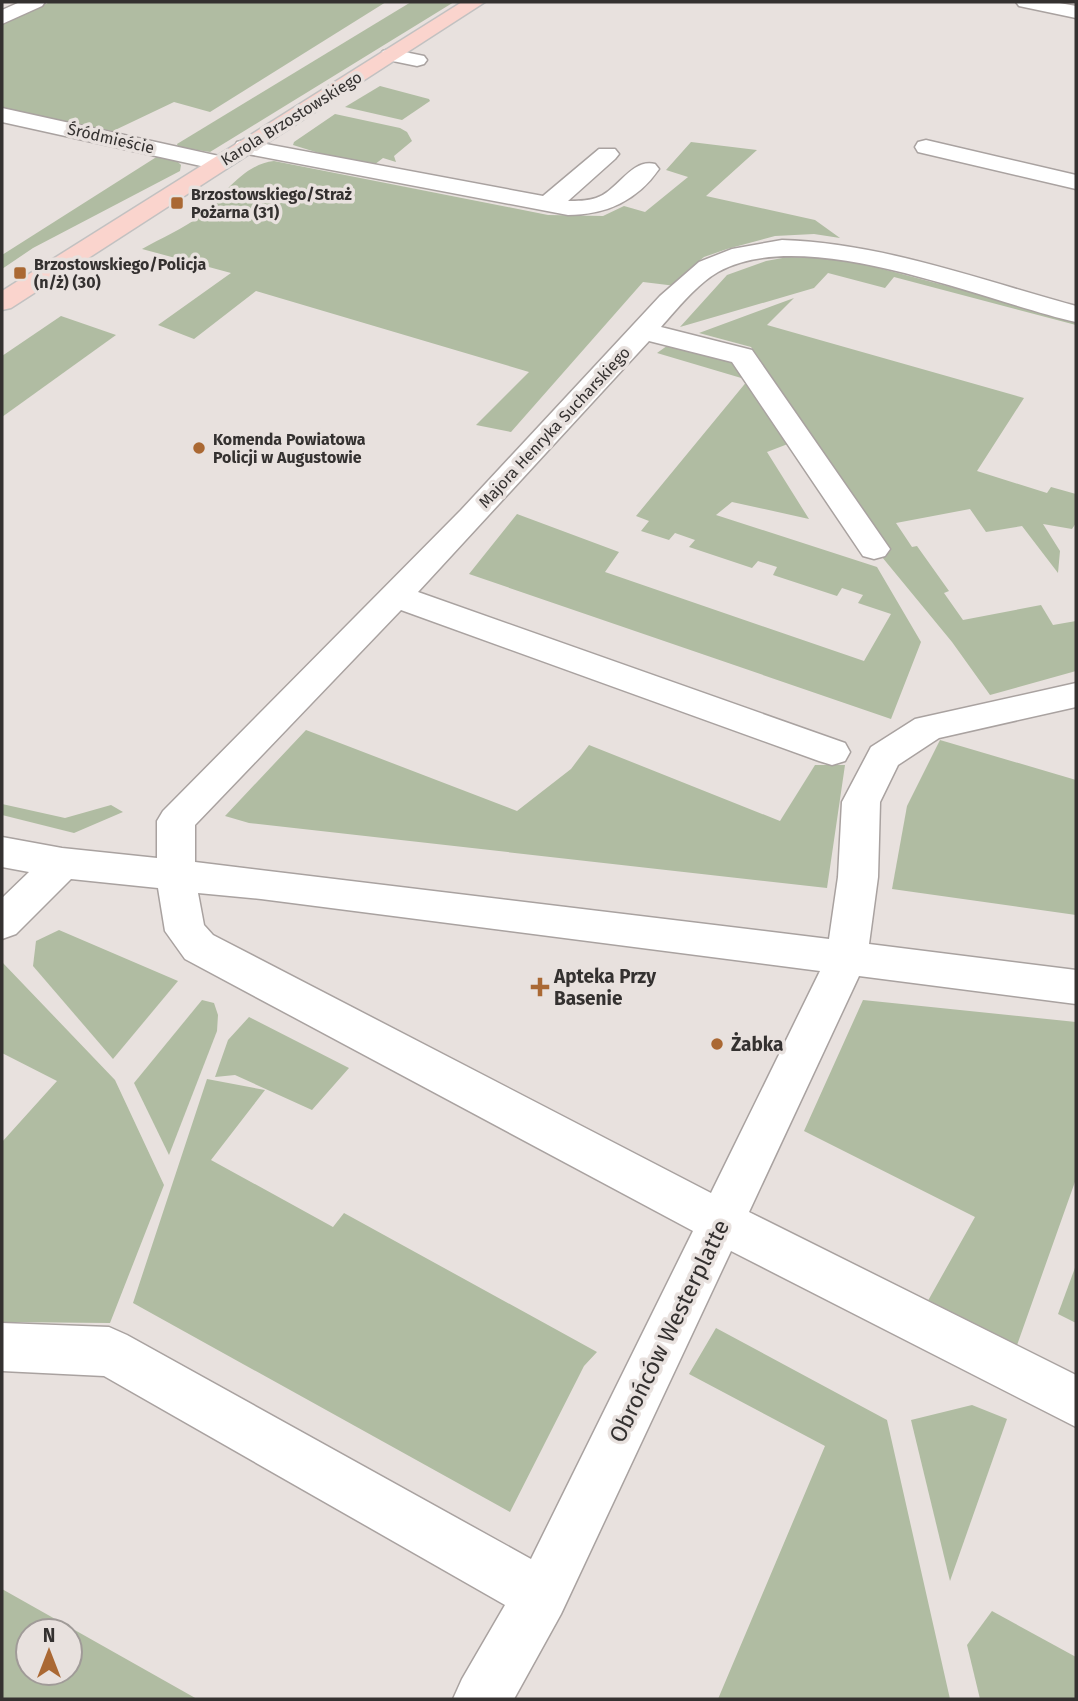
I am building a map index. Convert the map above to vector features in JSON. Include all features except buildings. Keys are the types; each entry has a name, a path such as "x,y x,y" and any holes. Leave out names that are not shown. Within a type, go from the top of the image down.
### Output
{"main road":[{"name":"Karola Brzostowskiego","path":"2,302 475,2"}],"street":[{"path":"2,18 35,2"},
{"path":"1026,2 1076,12"},
{"path":"390,55 417,60"},
{"name":"Śródmieście","path":"8,121 219,163"},
{"path":"245,147 548,204 590,208 605,205 648,169"},
{"path":"926,147 1076,182"},
{"path":"548,204 607,154"},
{"name":"Majora Henryka Sucharskiego","path":"1076,314 872,258 825,249 782,247 741,254 708,267 643,331 395,596 176,821 176,877 185,931 199,947 722,1222 1076,1402"},
{"path":"643,331 742,356 874,549"},
{"path":"395,596 832,752"},
{"path":"847,959 858,877 861,802 884,756 928,728 1076,695"},
{"path":"2,852 62,863 261,884 1076,987"},
{"path":"2,923 62,863"},
{"name":"Obrońców Westerplatte","path":"482,1699 542,1595 847,959"},
{"path":"2,1348 109,1352 542,1595"}],"green space":[{"path":"50,2 386,2 210,112 174,102 113,131 93,130 2,112 2,16 14,19"},
{"path":"411,2 454,2 210,152 178,147 177,144"},
{"path":"380,86 430,101 402,120 345,107"},
{"path":"335,114 400,128 407,132 412,141 394,156 396,162 383,158 374,165 293,145"},
{"path":"691,142 757,150 706,196 815,220 840,238 814,234 775,236 704,257 689,269 676,286 643,282 511,432 476,425 529,372 256,291 194,339 158,325 231,273 142,249 193,221 234,182 263,163 274,161 548,215 603,216 624,206 645,212 688,177 666,170"},
{"path":"158,156 177,161 181,165 180,171 33,248 2,269 2,255"},
{"path":"788,257 845,259 1076,320 1076,325 894,277 885,288 828,273 814,288 680,327 727,275 766,261"},
{"path":"794,298 767,325 1024,398 977,471 1047,493 1051,487 1076,494 1076,523 1072,529 1043,524 1060,551 1058,573 1022,526 986,532 970,509 896,523 912,547 917,546 949,591 944,593 963,620 1041,605 1053,625 1076,621 1076,671 990,695 952,642 882,557 888,547 751,347 699,333"},
{"path":"61,316 116,335 2,417 2,356"},
{"path":"671,343 742,364 793,442 767,452 809,519 732,502 716,515 877,567 921,642 891,719 469,574 517,514 619,552 605,572 864,661 891,614 858,603 863,595 842,588 837,596 773,575 777,567 758,561 752,568 689,547 695,540 675,533 669,540 641,531 649,521 636,516 748,380 657,353"},
{"path":"306,730 517,811 571,769 589,745 780,821 815,765 845,765 827,888 249,823 225,816"},
{"path":"940,740 1076,780 1076,915 892,889 907,806"},
{"path":"2,804 65,818 111,805 123,812 74,833 2,815"},
{"path":"59,930 178,981 113,1059 33,966 36,941"},
{"path":"2,962 115,1080 164,1185 110,1323 2,1322 2,1142 57,1081 2,1053"},
{"path":"202,1000 214,1003 218,1015 217,1031 169,1155 134,1083"},
{"path":"863,1000 1076,1022 1076,1179 1016,1348 925,1306 975,1217 804,1131"},
{"path":"249,1017 349,1068 312,1110 235,1075 215,1077 228,1040"},
{"path":"207,1079 265,1090 211,1160 333,1227 344,1213 597,1352 584,1366 510,1512 133,1303"},
{"path":"1076,1265 1076,1323 1058,1314"},
{"path":"716,1328 887,1420 950,1699 718,1699 825,1446 689,1374"},
{"path":"972,1405 1007,1419 950,1581 911,1420"},
{"path":"2,1589 52,1617 14,1617 14,1687 84,1687 84,1635 197,1699 2,1699"},
{"path":"992,1611 1076,1657 1076,1699 980,1699 967,1645"}],"place":[{"name":"Brzostowskiego/Straż Pożarna (31)","path":"177,203"},
{"name":"Brzostowskiego/Policja (n/ż) (30)","path":"20,273"},
{"name":"Komenda Powiatowa Policji w Augustowie","path":"199,448"},
{"name":"Apteka Przy Basenie","path":"540,987"},
{"name":"Żabka","path":"717,1044"}]}
